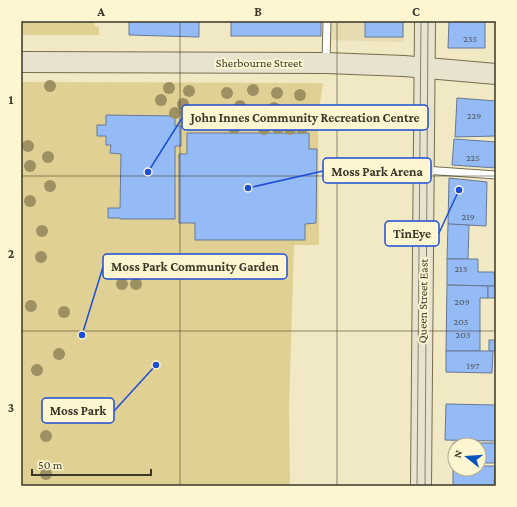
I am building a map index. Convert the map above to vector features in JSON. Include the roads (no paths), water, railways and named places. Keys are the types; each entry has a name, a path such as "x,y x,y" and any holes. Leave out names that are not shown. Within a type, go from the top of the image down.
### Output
{"street":[{"name":"Queen Street East","path":"421,486 425,21"},
{"name":"Sherbourne Street","path":"21,62 326,63 404,66 496,74"}],"lane":[{"path":"326,63 327,21"},
{"path":"424,170 496,175"}],"tram line":[{"path":"417,486 421,21"},
{"path":"425,486 428,21"}],"place":[{"name":"John Innes Community Recreation Centre","path":"148,172"},
{"name":"Moss Park Arena","path":"248,188"},
{"name":"TinEye","path":"459,190"},
{"name":"Moss Park Community Garden","path":"82,335"},
{"name":"Moss Park","path":"156,365"}]}
